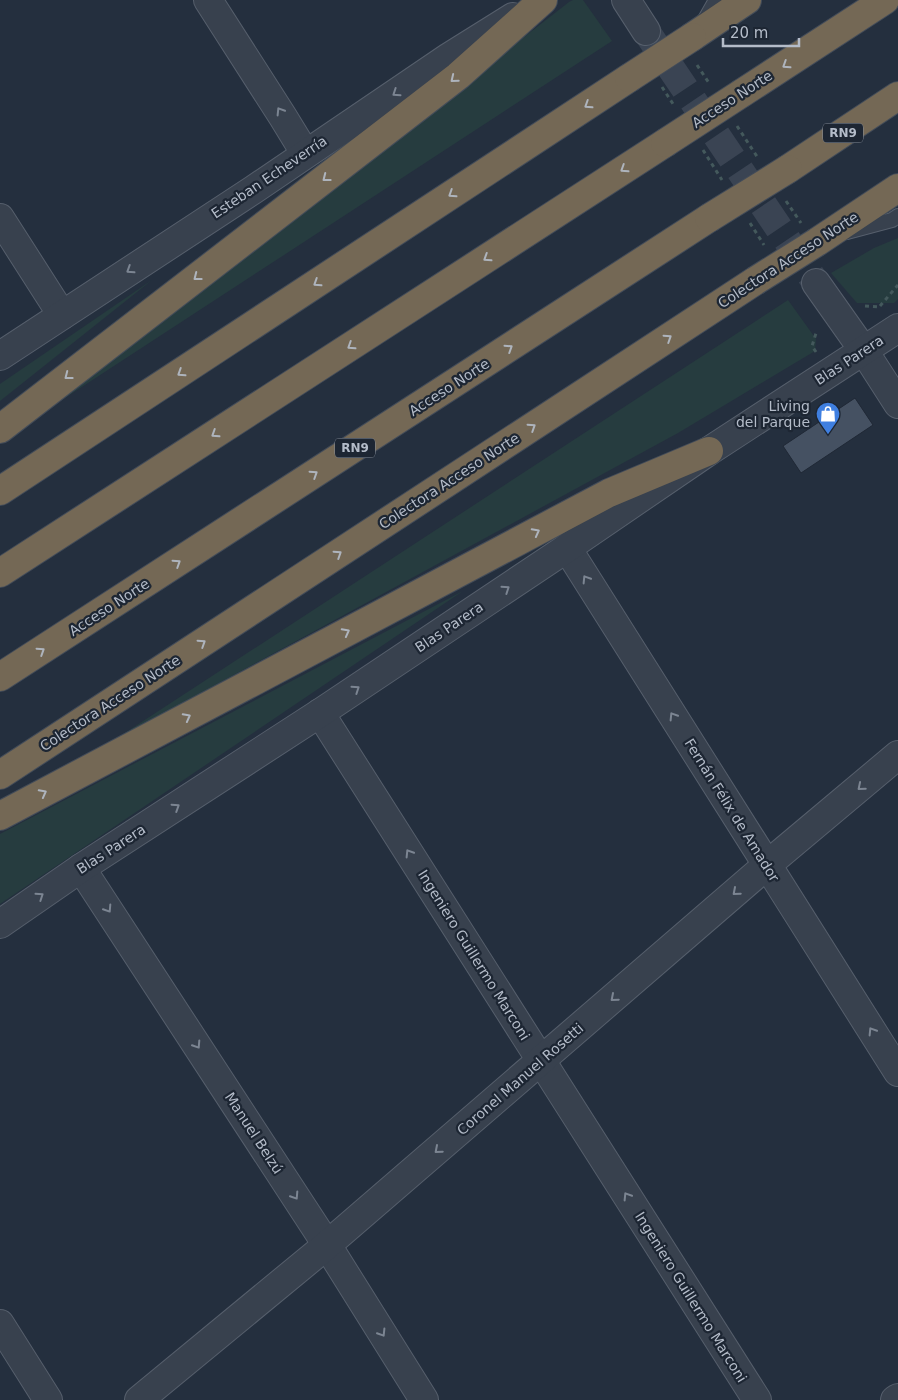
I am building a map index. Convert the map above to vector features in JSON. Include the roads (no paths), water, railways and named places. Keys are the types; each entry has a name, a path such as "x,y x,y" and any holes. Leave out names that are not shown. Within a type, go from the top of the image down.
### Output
{"highway":[{"path":"0,429 458,76 542,0"},
{"path":"0,491 747,0"},
{"name":"Acceso Norte","path":"0,573 885,0"},
{"name":"Acceso Norte","path":"0,677 709,218 788,169 898,96"},
{"name":"Colectora Acceso Norte","path":"0,775 898,188"},
{"path":"0,816 609,493 709,451"}],"street":[{"path":"208,0 283,117 304,154"},
{"name":"Esteban Echeverría","path":"0,356 449,57 542,0"},
{"path":"626,0 646,31"},
{"path":"0,218 62,315"},
{"path":"816,283 864,351 898,404"},
{"name":"Blas Parera","path":"0,924 82,868 320,713 709,451 898,328"},
{"name":"Fernán Félix de Amador","path":"567,548 898,1072"},
{"name":"Ingeniero Guillermo Marconi","path":"320,713 757,1400"},
{"name":"Coronel Manuel Rosetti","path":"139,1400 327,1245 767,865 898,755"},
{"name":"Manuel Belzú","path":"82,868 327,1245 424,1400"},
{"path":"0,1324 48,1400"}],"lane":[{"path":"694,36 716,0"},
{"path":"820,240 892,220 898,216"}],"tunnel":[{"path":"646,31 816,283"}],"place":[{"name":"Living del Parque","path":"828,435"}]}
